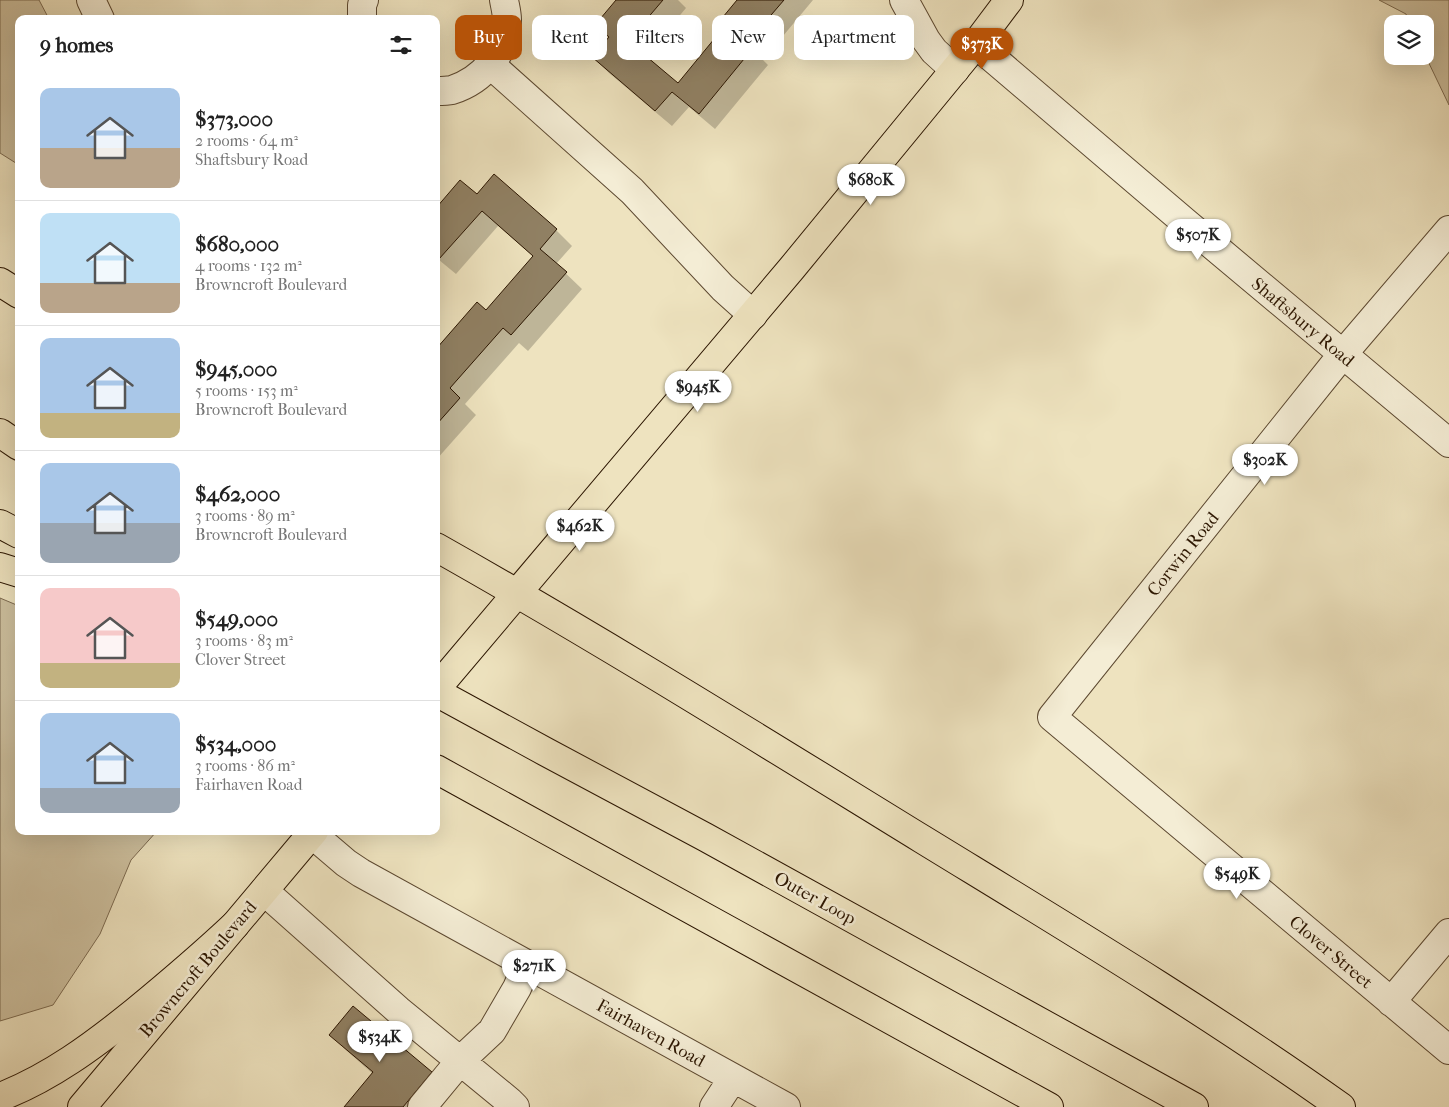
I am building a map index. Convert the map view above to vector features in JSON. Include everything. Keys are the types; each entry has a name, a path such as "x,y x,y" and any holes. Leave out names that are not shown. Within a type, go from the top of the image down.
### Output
{"main road":[{"path":"440,685 753,315 976,44 1003,3"},
{"path":"0,282 15,291"},
{"path":"0,433 15,443"},
{"path":"0,524 15,532"},
{"path":"440,549 517,593 738,726 1146,977 1341,1107"},
{"path":"0,567 15,572"},
{"name":"Outer Loop","path":"440,692 1194,1107"},
{"path":"440,770 1049,1107"},
{"name":"Browncroft Boulevard","path":"82,1107 311,835"},
{"path":"0,1097 35,1081 87,1048 179,975 235,925"}],"street":[{"path":"91,0 98,15"},
{"path":"362,15 364,0"},
{"path":"440,91 451,90 473,81 491,64 503,43 507,20 504,0"},
{"path":"904,0 934,51 955,70"},
{"name":"Shaftsbury Road","path":"976,44 1342,355 1449,443"},
{"path":"491,64 632,191 719,283 753,315"},
{"name":"Corwin Road","path":"1052,717 1342,355 1449,230"},
{"name":"Clover Street","path":"1052,717 1449,1050"},
{"name":"Fairhaven Road","path":"315,835 346,863 361,873 786,1107"},
{"path":"264,891 398,1010 514,1107"},
{"path":"1391,1002 1449,933"},
{"path":"422,1107 460,1061 492,1030 517,988 527,965"},
{"path":"714,1107 733,1078"}],"shaded area":[{"path":"0,0 39,0 47,15 15,15 15,162 0,153"},
{"path":"1379,0 1449,0 1449,105 1430,65 1434,65 1434,15 1406,14"},
{"path":"0,598 15,604 15,835 153,835 131,860 100,934 53,1005 0,1021"}],"building":[{"path":"616,0 663,0 650,15 617,15 617,60 651,60 678,83 697,60 702,60 702,54 712,42 712,60 743,60 699,114 672,92 655,111 596,60 607,60 607,39 609,37 607,35 607,15 603,15"},
{"path":"737,0 784,0 771,15 725,15"},
{"path":"494,174 557,229 540,249 567,272 511,335 503,328 450,388 460,398 440,420 440,344 477,302 486,310 533,256 482,211 440,258 440,203 460,180 477,194"},
{"path":"353,1006 432,1072 403,1107 344,1107 373,1072 329,1035"}]}
